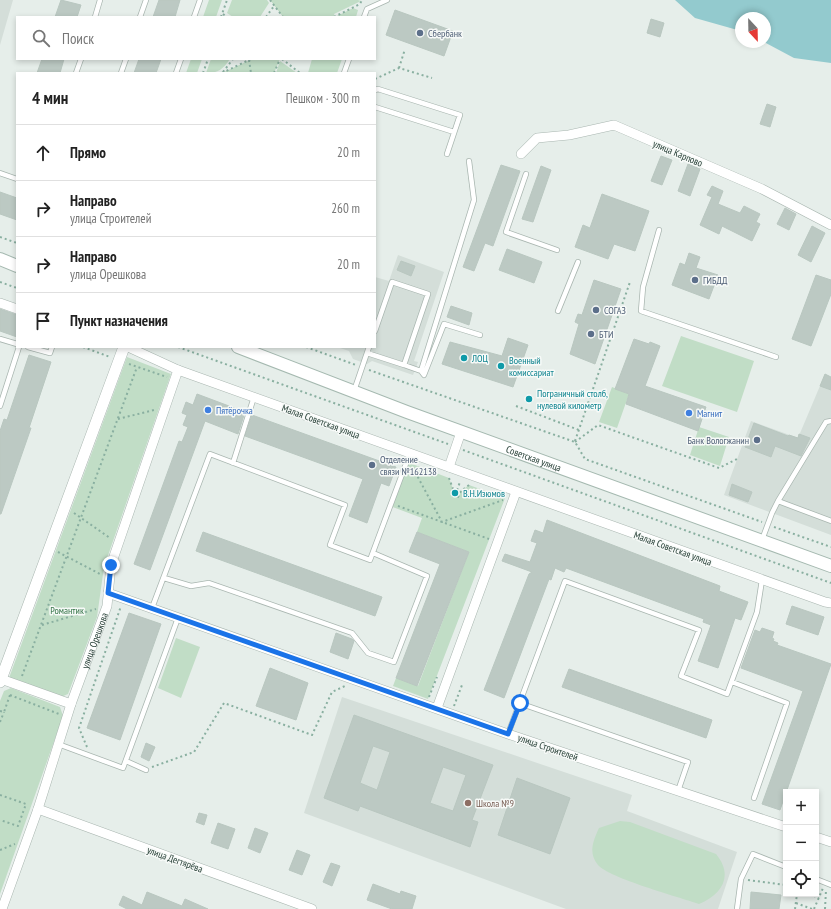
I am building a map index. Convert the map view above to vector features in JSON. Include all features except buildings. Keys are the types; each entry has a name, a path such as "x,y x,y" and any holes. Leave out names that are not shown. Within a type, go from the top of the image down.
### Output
{"main road":[{"path":"0,259 16,266"},
{"name":"Советская улица","path":"241,348 461,432 831,566"}],"street":[{"name":"улица Карпово","path":"521,154 537,138 569,135 614,125 762,189 831,225"},
{"path":"0,303 16,309"},
{"path":"71,704 0,680 124,348"},
{"name":"Малая Советская улица","path":"130,348 178,370 762,580 831,603"},
{"name":"улица Орешкова","path":"2,909 38,809 66,717 107,606 111,565 178,370"},
{"path":"449,467 461,432"},
{"path":"437,708 516,492"},
{"name":"улица Строителей","path":"108,593 508,734 783,826"},
{"name":"улица Дегтярёва","path":"38,809 312,909"},
{"path":"819,838 831,842"}],"lane":[{"path":"94,16 100,0"},
{"path":"140,16 146,0"},
{"path":"194,16 200,0"},
{"path":"364,16 367,9 387,0"},
{"path":"76,72 81,60"},
{"path":"121,72 126,60"},
{"path":"176,72 180,60"},
{"path":"344,72 349,60"},
{"path":"376,90 378,89 460,115 447,154"},
{"path":"376,107 454,132"},
{"path":"421,371 474,200 469,161"},
{"path":"0,173 16,179"},
{"path":"526,174 506,232 557,250"},
{"path":"659,230 643,287 641,311 776,357"},
{"path":"558,311 578,262"},
{"path":"376,328 392,282 428,294 404,365"},
{"path":"367,353 421,371 424,375 444,324 480,335"},
{"path":"0,338 16,344"},
{"path":"0,406 20,348"},
{"path":"32,348 50,353 52,348"},
{"path":"354,391 370,348"},
{"path":"233,463 254,397"},
{"path":"762,540 778,501 826,422 831,421"},
{"path":"152,608 210,454 345,505 330,544 370,560 410,453"},
{"path":"778,501 831,521"},
{"path":"164,578 191,586 209,583 352,633 368,653 394,662 427,576 373,553"},
{"path":"508,734 565,581 699,630 681,676 727,694 758,612 762,580"},
{"path":"58,744 123,768 178,618"},
{"path":"732,682 787,704 754,798"},
{"path":"520,703 688,762 678,791"},
{"path":"126,761 146,770"},
{"path":"738,909 741,879 753,854 783,866"},
{"path":"819,880 831,885"}],"path":[{"path":"226,16 223,14 227,0"},
{"path":"270,0 282,16"},
{"path":"336,16 360,4 362,0"},
{"path":"267,16 274,6"},
{"path":"399,68 405,49"},
{"path":"203,72 208,60"},
{"path":"223,72 232,60"},
{"path":"224,72 248,60"},
{"path":"250,60 251,72"},
{"path":"274,72 280,60"},
{"path":"282,60 299,72"},
{"path":"376,79 399,68 432,78"},
{"path":"0,237 16,243"},
{"path":"0,282 16,288"},
{"path":"575,442 630,282"},
{"path":"86,348 175,380"},
{"path":"181,348 831,583"},
{"path":"0,722 17,675 23,677 137,367"},
{"path":"418,389 512,419 575,442 585,459 764,523"},
{"path":"516,406 579,430"},
{"path":"118,419 165,407"},
{"path":"575,442 598,425 719,468 737,459"},
{"path":"410,464 442,522"},
{"path":"449,478 453,489 451,495 458,497 461,491 469,485"},
{"path":"457,490 460,482"},
{"path":"453,489 461,491"},
{"path":"442,522 504,499 502,506"},
{"path":"391,503 489,539 492,533"},
{"path":"65,507 118,543"},
{"path":"771,526 831,547"},
{"path":"50,548 110,579"},
{"path":"92,756 79,728 124,599"},
{"path":"42,625 107,606"},
{"path":"428,699 437,675"},
{"path":"146,770 194,752 224,703 312,735 332,692 357,681"},
{"path":"10,695 66,717"},
{"path":"0,711 4,712"},
{"path":"0,795 26,804 18,826 0,820"},
{"path":"741,879 783,885"},
{"path":"796,903 813,909 824,887 826,888 825,909"},
{"path":"795,909 797,897"},
{"path":"801,905 804,909"}],"shaded area":[{"path":"0,0 13,0 0,45"},
{"path":"398,255 444,272 414,361 418,362 413,375 372,361 367,364 353,359 349,351 340,348 376,348 376,277 389,281"},
{"path":"825,374 831,377 831,535 724,495 751,421 798,438"},
{"name":"Школа №9","path":"342,697 632,795 627,811 737,852 718,909 566,909 304,813"}],"green space":[{"path":"209,0 222,0 216,16 203,16"},
{"path":"232,0 267,0 269,3 261,16 232,16 227,13"},
{"path":"270,0 361,1 334,14 335,16 282,16"},
{"path":"353,8 358,10 356,16 337,16"},
{"path":"191,60 202,60 197,72 186,72"},
{"path":"211,60 229,60 220,70 206,72"},
{"path":"250,60 280,60 274,72 224,72"},
{"path":"312,60 342,60 337,72 308,72"},
{"path":"280,61 296,72 276,72"},
{"path":"681,336 754,361 737,412 662,386"},
{"name":"Романтик","path":"127,357 171,374 104,567 97,617 68,694 61,697 9,678"},
{"path":"612,387 629,394 617,428 599,422"},
{"path":"699,427 729,437 720,466 690,455"},
{"path":"407,462 449,478 453,489 451,495 458,497 461,491 469,485 505,498 428,699 393,686 396,678 418,686 469,552 417,532 422,518 390,506"},
{"path":"176,638 200,647 181,698 158,688"},
{"path":"11,688 60,707 63,716 0,894 0,701 4,691"},
{"path":"620,821 630,822 716,854 724,870 725,877 723,884 714,895 699,904 616,876 605,870 598,865 593,856 593,842 599,828"}],"water":[{"path":"675,0 831,0 831,63 794,58 771,46 771,12 735,12 735,29 695,18"}],"place":[{"name":"Сбербанк","path":"420,33"},
{"name":"ГИБДД","path":"695,280"},
{"name":"СОГАЗ","path":"596,310"},
{"name":"БТИ","path":"591,334"},
{"name":"ЛОЦ","path":"464,358"},
{"name":"Военный комиссариат","path":"501,366"},
{"name":"Пограничный столб, нулевой километр","path":"529,399"},
{"name":"Пятёрочка","path":"208,410"},
{"name":"Магнит","path":"689,413"},
{"name":"Банк Вологжанин","path":"757,440"},
{"name":"Отделение связи №162138","path":"372,465"},
{"name":"В.Н.Изюмов","path":"455,493"},
{"name":"Школа №9","path":"468,803"}],"route":[{"path":"111,565 108,593 508,734 520,703"}]}
